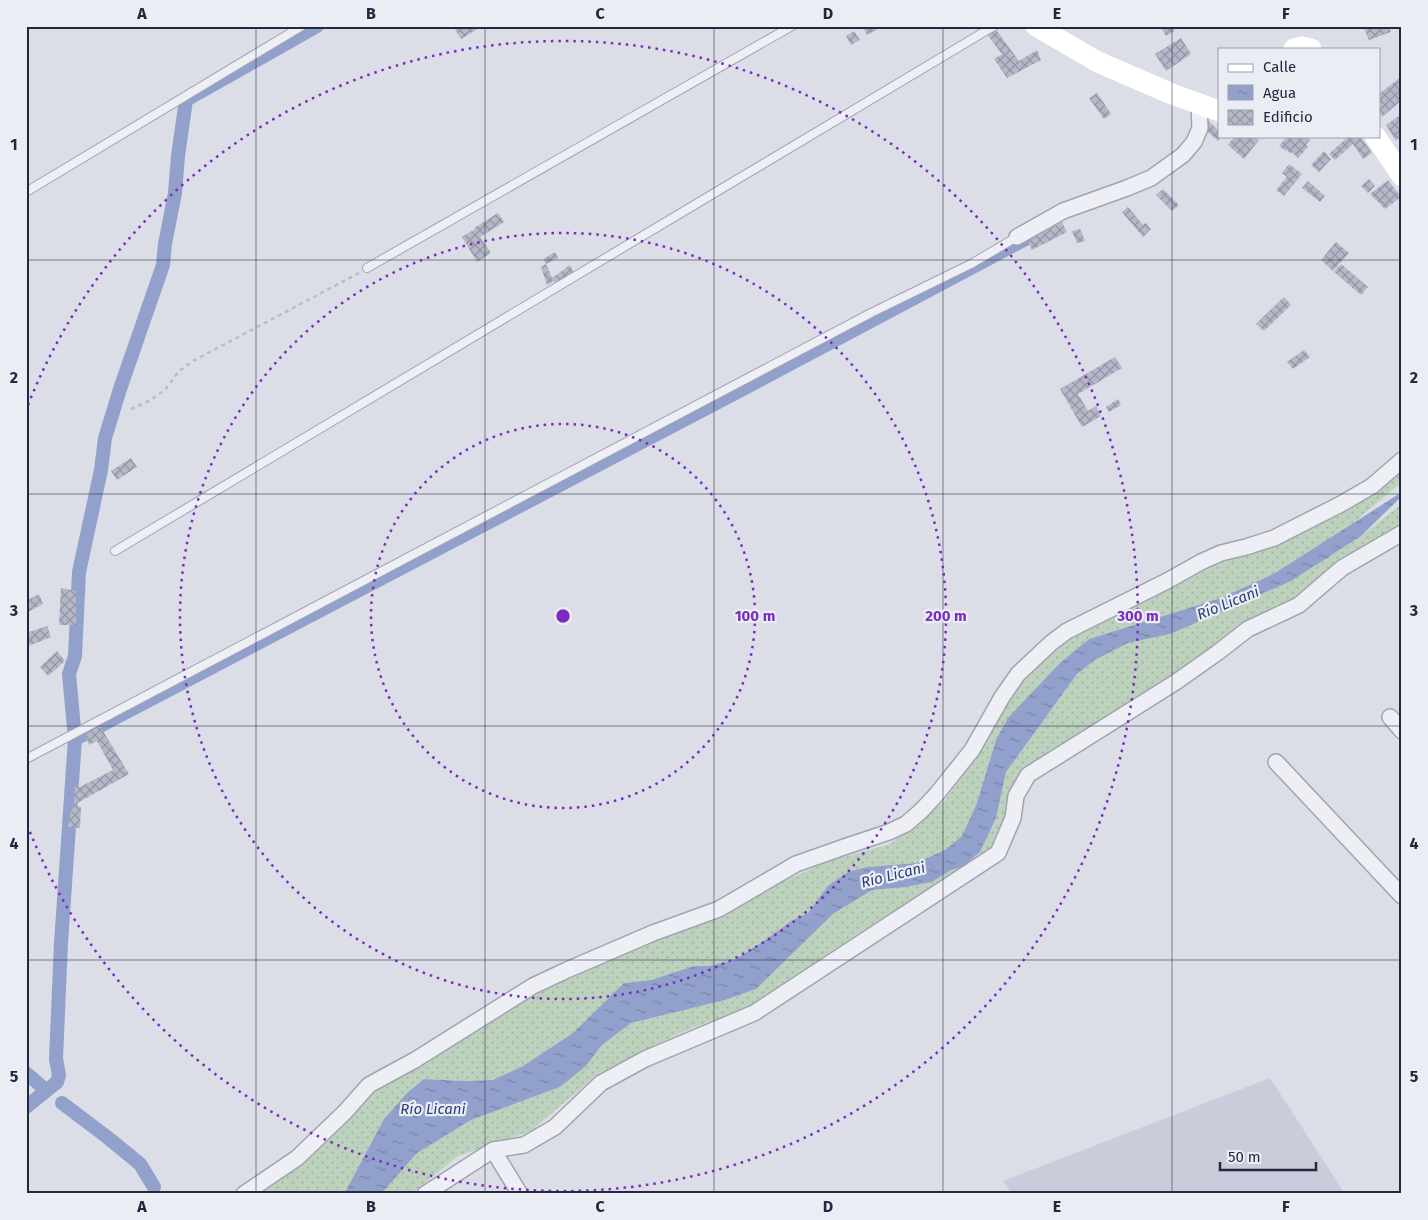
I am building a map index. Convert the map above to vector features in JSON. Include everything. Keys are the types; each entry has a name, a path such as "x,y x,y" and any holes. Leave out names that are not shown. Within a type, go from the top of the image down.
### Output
{"main road":[{"path":"1036,26 1098,62 1209,108"},
{"path":"1376,138 1402,176"}],"street":[{"path":"1017,237 1063,211 1151,178 1183,155 1194,142 1209,108"},
{"path":"244,1194 297,1158 370,1085 415,1060 533,986 653,933 718,909 796,864 906,824 936,795 972,750 1002,697 1018,674 1067,631 1201,562 1222,553 1274,538 1334,508 1372,486 1402,460"},
{"path":"425,1194 493,1150 524,1145 555,1127 601,1083 645,1059 754,1013 998,853 1013,818 1016,796 1028,775 1176,682 1248,629 1299,605 1342,568 1402,533"},
{"path":"1390,717 1402,731"},
{"path":"1276,762 1402,896"},
{"path":"493,1150 520,1194"}],"lane":[{"path":"26,192 302,26"},
{"path":"367,268 792,26"},
{"path":"115,551 994,26"},
{"path":"26,760 871,313 971,264 1017,237"}],"path":[{"path":"131,409 149,401 165,390 179,371 193,361 367,268"}],"shaded area":[{"path":"1270,1078 1345,1194 1012,1194 1003,1181"}],"green space":[{"path":"1402,468 1402,482 1352,524 1275,573 1221,598 1089,639 1060,663 1037,689 977,803 962,836 945,850 916,863 867,867 816,902 808,913 791,921 734,960 709,966 694,966 651,980 624,983 573,1033 523,1066 493,1080 424,1079 408,1092 384,1119 344,1194 251,1194 362,1097 411,1065 530,997 826,862 890,844 943,803 985,741 1018,687 1061,644 1214,566 1321,523"},
{"path":"1402,504 1402,525 1334,577 1260,617 1045,756 987,852 779,986 758,1003 680,1033 599,1073 531,1131 458,1156 411,1194 381,1194 417,1153 471,1120 560,1087 586,1066 602,1045 631,1023 725,1000 756,989 833,914 872,890 906,887 932,882 951,870 962,867 980,852 996,818 1006,772 1077,674 1095,660 1128,643 1170,634 1361,536"}],"water":[{"name":"Río Licani","path":"1402,492 1402,496 1361,536 1291,581 1170,634 1128,643 1095,660 1077,674 1006,772 996,818 980,852 962,867 951,870 932,882 906,887 872,890 833,914 756,989 725,1000 631,1023 602,1045 586,1066 560,1087 471,1120 417,1153 381,1194 344,1194 384,1119 408,1092 424,1079 493,1080 523,1066 573,1033 624,983 651,980 694,966 709,966 734,960 791,921 808,913 828,886 848,872 867,867 916,863 945,850 962,836 977,803 996,740 1008,718 1060,663 1089,639 1221,598 1275,573"}],"building":[{"path":"453,26 483,26 461,39"},
{"path":"862,26 874,26 877,30 867,35"},
{"path":"1160,26 1172,26 1175,31 1166,36"},
{"path":"1373,26 1388,26 1391,32 1369,40 1364,29"},
{"path":"995,28 1019,61 1037,50 1041,60 1007,78 994,59 1002,54 986,33"},
{"path":"854,31 860,40 851,45 846,36"},
{"path":"1181,38 1191,54 1166,71 1155,54"},
{"path":"1402,76 1402,90 1399,92 1402,95 1402,100 1382,117 1380,114 1380,93"},
{"path":"1097,93 1111,114 1104,119 1089,98"},
{"path":"1400,115 1402,117 1402,136 1396,141 1386,125"},
{"path":"1206,118 1218,130 1218,138 1220,138 1218,141 1200,125"},
{"path":"1233,138 1256,138 1259,140 1244,159 1228,145"},
{"path":"1308,138 1310,140 1306,145 1308,147 1298,158 1292,152 1291,154 1279,146 1285,139"},
{"path":"1347,138 1361,138 1372,153 1363,159 1353,144 1335,160 1329,154"},
{"path":"1324,151 1331,159 1319,172 1311,165"},
{"path":"1289,164 1302,174 1284,196 1276,190 1287,177 1282,173"},
{"path":"1369,179 1375,186 1368,193 1361,186"},
{"path":"1388,180 1401,197 1385,209 1370,194"},
{"path":"1308,181 1325,196 1320,202 1302,188"},
{"path":"1163,189 1179,205 1172,211 1156,195"},
{"path":"1128,207 1143,225 1146,223 1151,229 1143,237 1122,212"},
{"path":"498,213 504,222 480,237 491,253 477,262 462,237"},
{"path":"1062,222 1067,232 1032,250 1028,241"},
{"path":"1080,229 1085,241 1077,243 1072,231"},
{"path":"1336,242 1349,253 1333,271 1321,260"},
{"path":"555,252 558,258 546,264 543,259"},
{"path":"546,264 552,278 570,265 574,273 556,285 554,281 547,285 541,267"},
{"path":"1341,264 1368,287 1361,295 1334,272"},
{"path":"1284,297 1291,305 1264,331 1256,324"},
{"path":"1304,350 1310,357 1293,369 1287,362"},
{"path":"1115,357 1122,368 1078,394 1088,411 1096,406 1101,416 1082,427 1060,389"},
{"path":"1118,399 1121,405 1109,412 1106,407"},
{"path":"131,458 137,467 117,480 111,471"},
{"path":"61,588 76,591 76,625 59,625"},
{"path":"39,594 43,604 26,613 26,601"},
{"path":"47,626 51,637 26,647 26,633"},
{"path":"57,651 65,661 48,676 40,667"},
{"path":"100,726 129,774 74,805 75,785 80,787 113,770 97,741 89,745 85,735"},
{"path":"72,805 81,807 80,828 68,827"}],"waterway":[{"path":"75,739 69,674 75,656 79,572 101,470 105,438 163,265 175,193 186,100 317,26"},
{"path":"26,1107 57,1082 59,1075 56,1059 61,943 75,739 1031,236"},
{"path":"26,1073 40,1085"},
{"path":"62,1103 140,1164 154,1187"}]}
